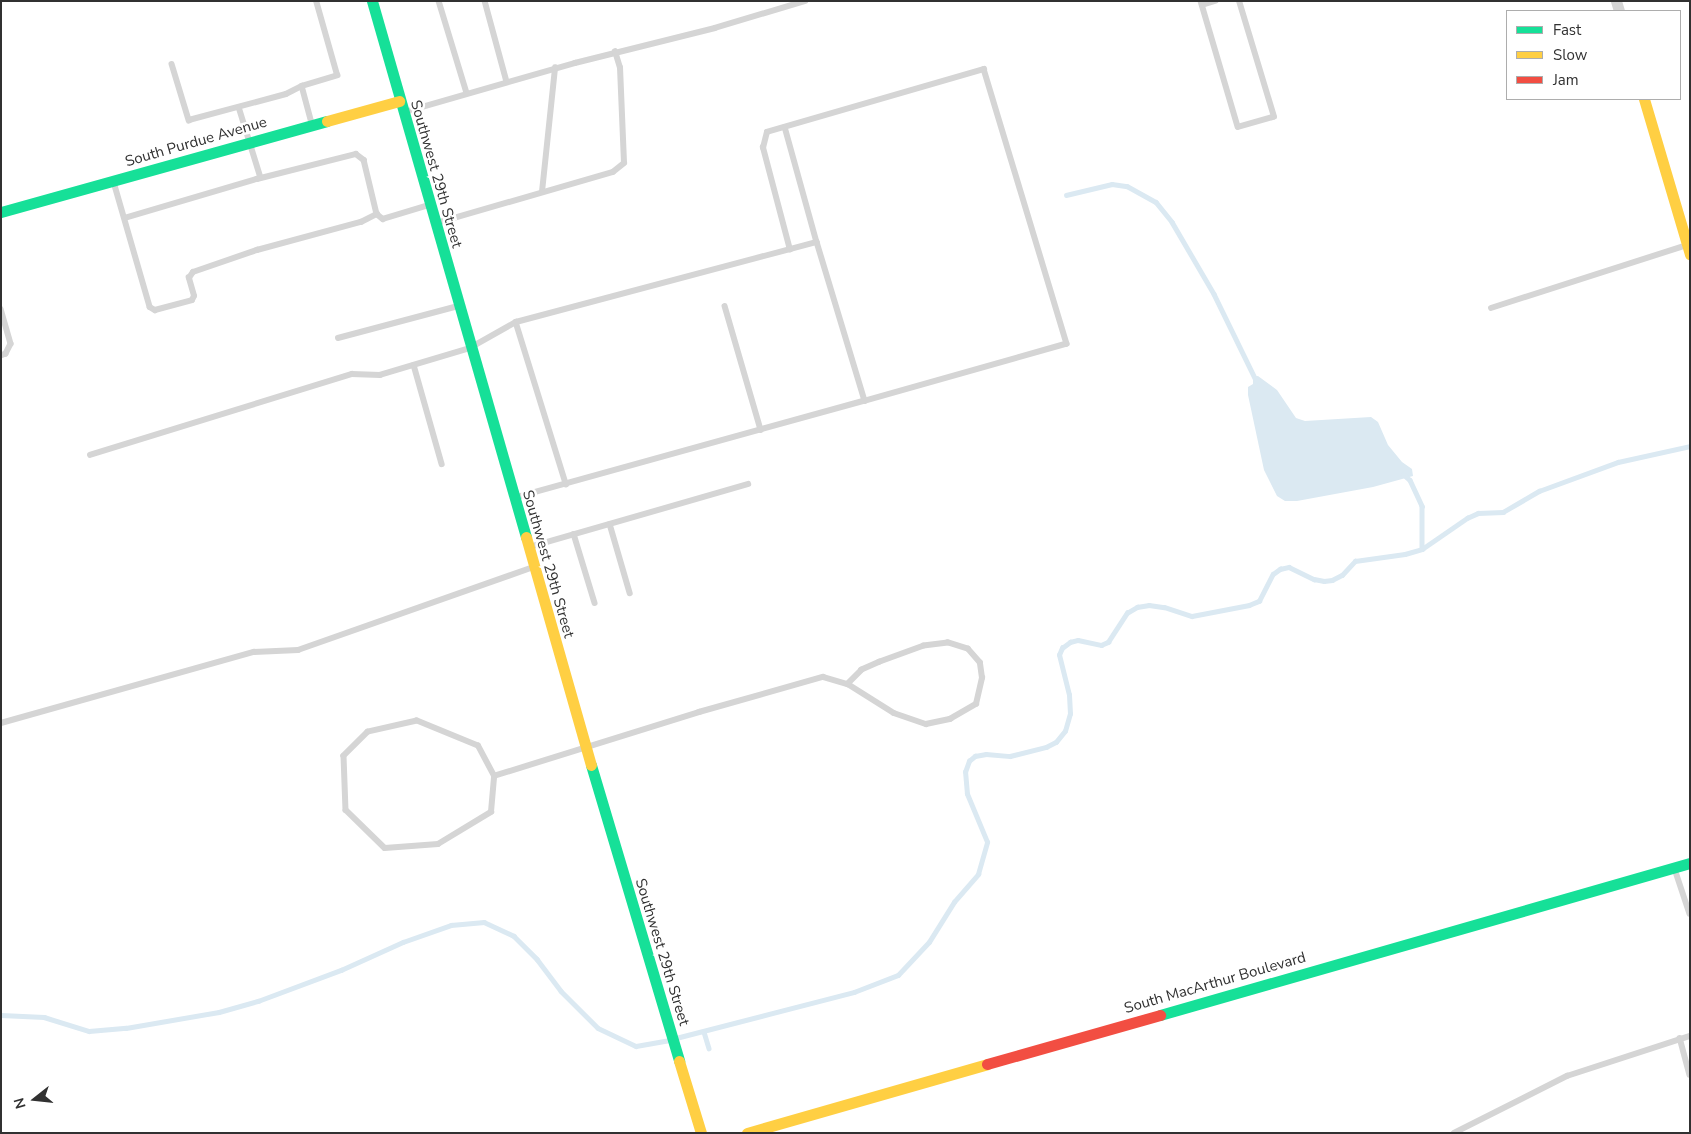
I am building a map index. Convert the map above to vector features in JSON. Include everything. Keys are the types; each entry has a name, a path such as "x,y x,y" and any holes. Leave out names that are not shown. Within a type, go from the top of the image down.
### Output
{"street":[{"name":"Southwest 29th Street","path":"372,1 585,747 701,1133"},
{"path":"1644,100 1688,249"},
{"name":"South Purdue Avenue","path":"1,212 399,101"},
{"name":"South MacArthur Boulevard","path":"748,1133 1690,862"}],"lane":[{"path":"172,64 189,120 286,94 302,86 337,75 316,1"},
{"path":"439,1 468,93"},
{"path":"485,1 507,82"},
{"path":"403,113 555,68 715,28 806,1"},
{"path":"1215,1 1201,3 1238,127 1274,117 1239,1"},
{"path":"435,223 613,172 624,163 620,68 615,52"},
{"path":"542,192 555,68"},
{"path":"514,499 1067,344 984,69 768,132 763,148 790,250"},
{"path":"302,86 313,125"},
{"path":"239,106 261,178"},
{"path":"785,127 864,401"},
{"path":"125,218 261,178 356,154 364,160 377,214 383,219 429,205"},
{"path":"114,181 150,307 155,310 192,300 194,296 188,278 193,272 257,250 361,222 377,214"},
{"path":"90,454 352,374 380,375 470,348 516,322 817,242"},
{"path":"1491,308 1688,249"},
{"path":"338,338 458,306"},
{"path":"725,306 762,430"},
{"path":"1,309 11,344 6,354 1,356"},
{"path":"516,322 566,484"},
{"path":"414,365 442,464"},
{"path":"528,548 748,484"},
{"path":"610,524 630,593"},
{"path":"574,534 595,603"},
{"path":"1,723 254,652 298,650 534,567"},
{"path":"494,776 585,747 823,677 848,684 894,713 926,724 950,720 976,704 982,678 980,663 968,649 948,643 924,646 880,662 862,670 848,684"},
{"path":"417,721 478,746 494,776 490,812 438,844 385,848 346,810 344,756 368,732 417,721"},
{"path":"1674,867 1690,914"},
{"path":"1454,1133 1567,1076 1690,1036"},
{"path":"1680,1038 1690,1075"}],"shaded area":[{"path":"1258,376 1277,390 1296,418 1305,421 1371,417 1378,422 1388,445 1402,462 1412,469 1413,476 1373,487 1297,501 1285,501 1277,496 1264,470 1248,395 1248,387 1253,384 1253,377"}],"waterway":[{"path":"1066,195 1112,184 1127,186 1156,202 1172,222 1214,294 1256,380"},
{"path":"676,1038 854,992 898,975 929,942 954,902 978,874 987,842 967,794 965,772 969,761 975,756 986,754 1010,756 1046,747 1056,742 1065,731 1070,714 1069,695 1059,655 1062,648 1070,642 1078,640 1101,645 1108,642 1127,613 1137,607 1149,605 1164,607 1192,616 1249,605 1259,601 1273,574 1280,569 1289,567 1314,579 1332,580 1342,575 1355,561 1405,554 1422,549 1467,518 1478,513 1503,512 1539,491 1618,462 1690,446"},
{"path":"1403,474 1410,480 1422,506 1422,549"},
{"path":"1,1015 44,1017 89,1031 126,1028 219,1012 258,1001 341,970 403,942 451,925 484,922 514,936 537,959 561,991 598,1028 636,1046 669,1040"},
{"path":"704,1032 709,1048"}],"traffic: fast":[{"path":"372,1 526,537"},
{"path":"1,212 327,121"},
{"path":"591,765 679,1061"},
{"path":"1160,1015 1690,863"}],"traffic: slow":[{"path":"1644,100 1690,254"},
{"path":"327,121 399,101"},
{"path":"526,537 591,765"},
{"path":"679,1061 701,1133"},
{"path":"747,1133 987,1064"}],"traffic: jam":[{"path":"987,1064 1160,1015"}]}
